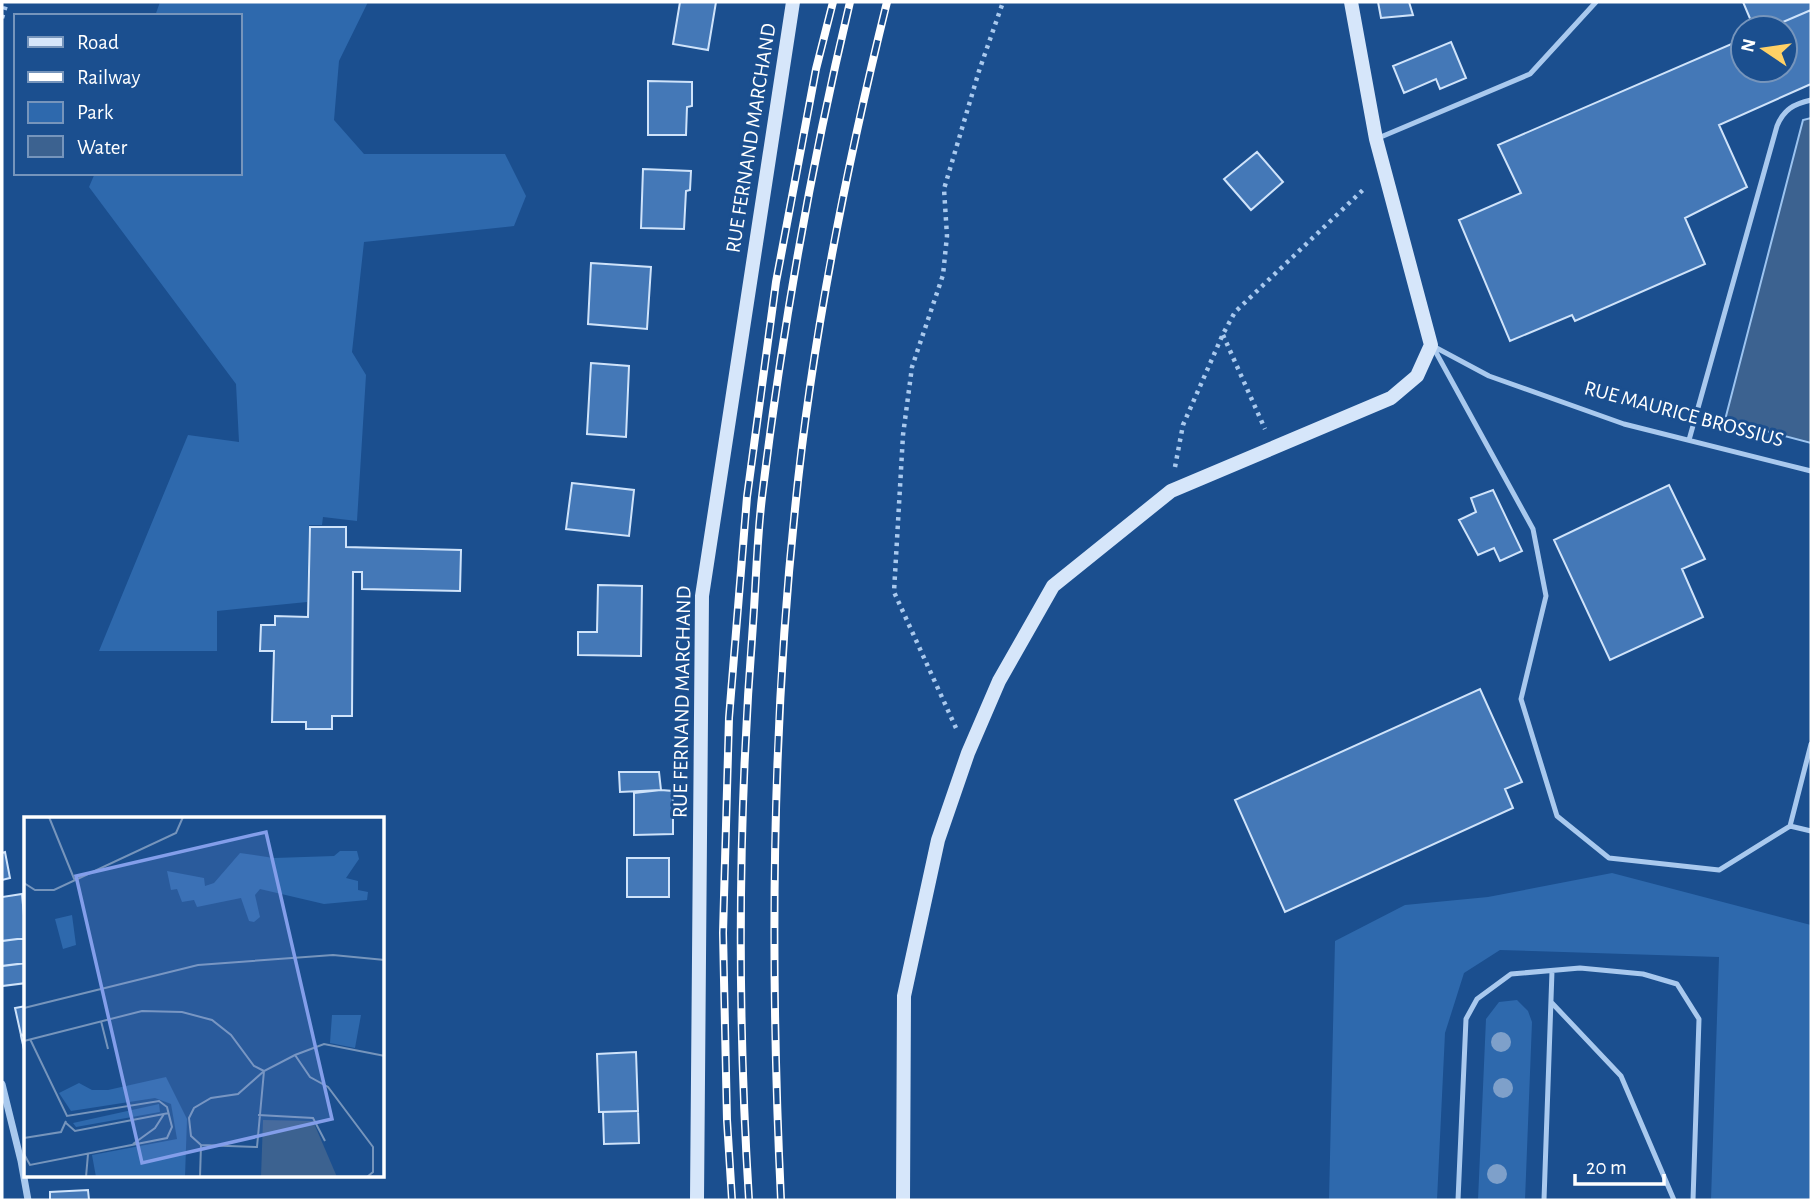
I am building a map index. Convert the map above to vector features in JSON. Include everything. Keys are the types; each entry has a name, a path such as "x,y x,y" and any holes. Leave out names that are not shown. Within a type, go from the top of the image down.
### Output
{"street":[{"name":"RUE FERNAND MARCHAND","path":"697,1200 702,596 793,2"},
{"path":"903,1200 904,996 939,840 968,753 999,681 1053,586 1171,491 1391,398 1417,376 1431,345 1377,139 1351,2"},
{"path":"2,1084 24,1174"},
{"path":"25,1178 28,1200"}],"lane":[{"path":"1377,139 1530,74 1596,2"},
{"path":"1689,440 1777,126 1781,116 1794,104 1811,100"},
{"path":"1431,345 1533,529 1546,597 1521,699 1557,817 1609,858 1719,870 1790,826 1811,744"},
{"name":"RUE MAURICE BROSSIUS","path":"1431,345 1489,376 1624,424 1811,471"},
{"path":"1790,826 1811,831"},
{"path":"1458,1200 1466,1018 1477,999 1511,974 1580,968 1643,974 1678,985 1699,1019 1693,1200"},
{"path":"1544,1200 1552,971"},
{"path":"1551,1002 1621,1076 1674,1200"}],"path":[{"path":"2,18 7,2"},
{"path":"968,753 894,592 903,435 912,367 943,275 947,236 944,189 979,71 1003,2"},
{"path":"1171,491 1183,425 1235,312 1385,169"},
{"path":"1223,334 1273,447"}],"green space":[{"path":"160,2 368,2 339,61 334,120 364,154 505,154 526,196 514,226 364,242 352,352 366,375 357,521 323,517 322,525 309,525 307,602 217,611 217,651 99,651 188,435 239,442 236,384 89,187 94,175 242,175 242,14 156,14"},
{"path":"1612,873 1811,925 1811,1200 1711,1200 1719,957 1500,950 1464,973 1445,1033 1437,1200 1329,1200 1335,941 1405,905 1488,897"},
{"path":"1517,1000 1528,1011 1532,1022 1525,1200 1478,1200 1486,1019 1499,1002"}],"water":[{"path":"1811,118 1811,443 1725,420 1803,120"}],"building":[{"path":"680,2 716,2 708,50 673,44"},
{"path":"1378,2 1409,2 1413,15 1381,18"},
{"path":"1743,2 1811,2 1811,10 1799,15 1748,14"},
{"path":"1811,10 1811,84 1719,125 1747,187 1685,218 1705,264 1575,321 1572,315 1510,341 1459,220 1521,193 1498,145 1729,45 1729,84 1799,84 1799,15"},
{"path":"1451,42 1466,78 1440,89 1436,79 1404,93 1393,66"},
{"path":"648,81 692,82 692,106 687,107 686,135 648,135"},
{"path":"1257,152 1283,182 1251,210 1224,179"},
{"path":"643,169 691,171 690,190 686,191 684,229 641,228"},
{"path":"591,263 651,267 647,329 588,324"},
{"path":"591,363 629,366 626,437 587,434"},
{"path":"572,483 634,490 629,536 566,529"},
{"path":"1669,485 1705,559 1682,569 1703,617 1610,660 1554,540"},
{"path":"1493,490 1522,551 1500,561 1494,548 1478,555 1459,520 1476,512 1471,498"},
{"path":"310,527 346,527 346,547 461,550 460,591 362,589 362,572 353,572 352,716 332,716 332,729 306,729 306,722 272,722 274,651 260,651 261,625 275,625 275,616 308,617"},
{"path":"598,585 642,586 641,656 578,655 578,632 597,632"},
{"path":"1480,689 1522,782 1505,789 1513,808 1285,912 1235,800"},
{"path":"619,772 659,772 661,790 620,792"},
{"path":"673,791 673,834 634,835 634,793"},
{"path":"5,852 10,878 2,880 2,853"},
{"path":"627,858 669,858 669,897 627,897"},
{"path":"22,894 24,938 2,941 2,897"},
{"path":"24,938 24,963 2,966 2,941"},
{"path":"24,963 24,983 2,986 2,966"},
{"path":"24,1006 24,1034 21,1035 15,1008"},
{"path":"636,1052 638,1111 599,1112 597,1054"},
{"path":"638,1111 639,1143 604,1144 603,1112"},
{"path":"88,1190 89,1200 50,1200 50,1192"}],"railway":[{"path":"732,1200 727,1120 723,933 729,718 747,497 776,282 816,69 833,2"},
{"path":"749,1200 742,1056 742,840 759,529 779,373 799,248 850,2"},
{"path":"781,1200 774,941 777,768 787,595 802,445 821,317 844,190 887,2"}]}
